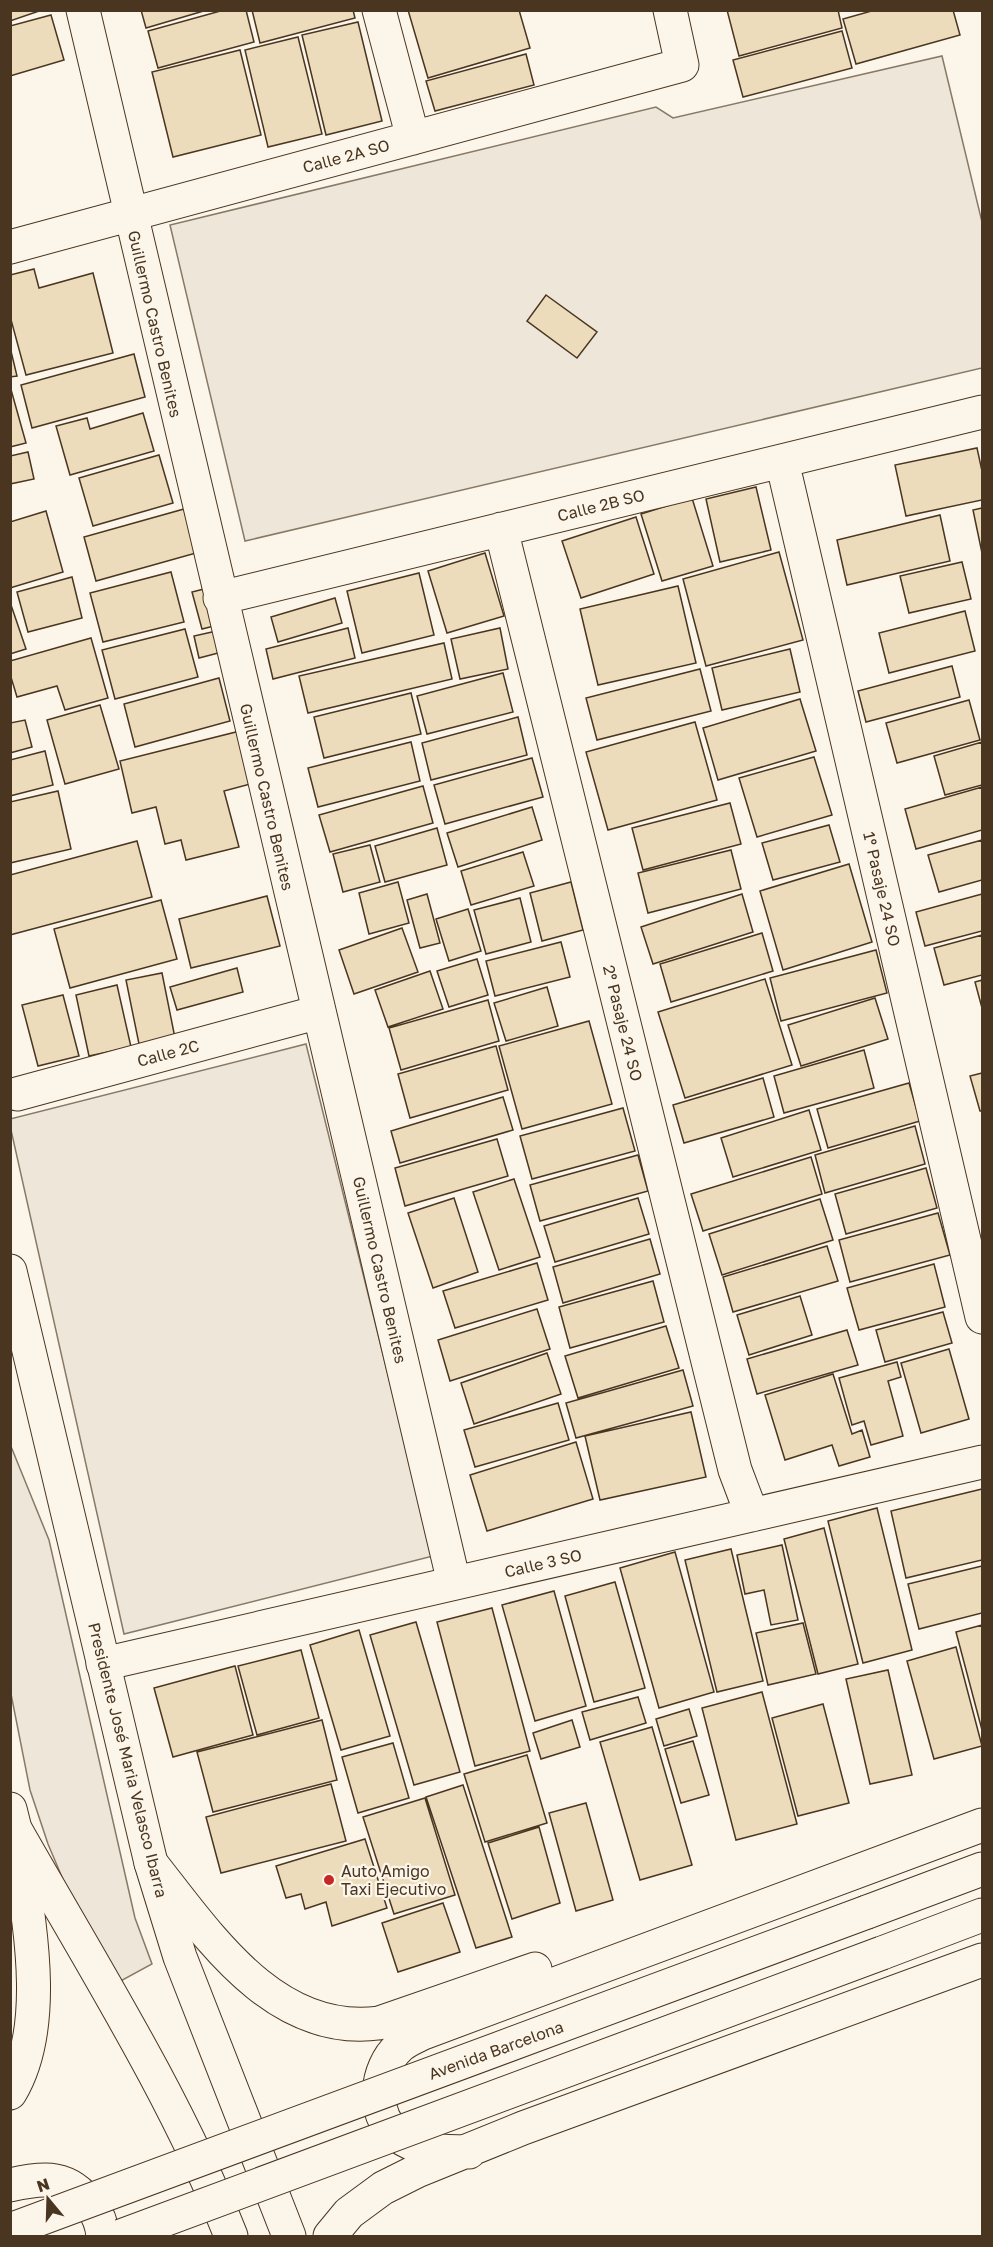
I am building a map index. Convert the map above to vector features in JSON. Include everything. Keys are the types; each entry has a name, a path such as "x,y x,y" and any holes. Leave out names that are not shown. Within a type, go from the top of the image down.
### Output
{"street":[{"name":"Guillermo Castro Benites","path":"82,10 454,1583"},
{"path":"379,10 412,138"},
{"name":"Calle 2A SO","path":"10,247 682,65 670,10"},
{"name":"Calle 2B SO","path":"220,598 982,412"},
{"name":"1º Pasaje 24 SO","path":"782,461 982,1317"},
{"name":"2º Pasaje 24 SO","path":"501,529 732,1459 752,1515"},
{"name":"Calle 2C","path":"17,1094 319,1012"},
{"name":"Presidente José Maria Velasco Ibarra","path":"10,1271 151,1863 180,1957 289,2236"},
{"name":"Calle 3 SO","path":"103,1664 982,1462"},
{"path":"10,2092 17,2081 30,2043 34,1967 13,1819"},
{"path":"13,1819 165,2091 207,2175 231,2236"},
{"path":"468,2152 443,2152 419,2147 395,2134 382,2112 378,2087 384,2065 400,2046 423,2033 982,1825"},
{"path":"151,1863 224,1954 291,2009 334,2024 354,2027 379,2024 530,1970 658,1945"},
{"name":"Avenida Barcelona","path":"10,2230 982,1869"},
{"path":"121,2236 982,1916"},
{"path":"330,2236 349,2213 383,2188 417,2171 524,2128 982,1960"},
{"path":"10,2185 40,2180 66,2182 81,2191 96,2213 103,2236"}],"shaded area":[{"path":"942,56 982,222 982,368 245,541 170,225 656,107 673,118"},
{"path":"306,1044 433,1556 124,1634 10,1119"},
{"path":"10,1444 49,1540 135,1918 152,1964 117,1983 70,1896 48,1844 30,1790 11,1694"}],"building":[{"path":"10,10 42,10 10,21"},
{"path":"141,10 207,10 146,28"},
{"path":"224,10 246,10 254,42 158,68 148,31"},
{"path":"252,10 353,10 355,18 260,43"},
{"path":"408,10 519,10 530,48 428,78"},
{"path":"727,10 838,10 842,28 739,56"},
{"path":"875,10 953,10 960,35 856,64 843,19"},
{"path":"51,15 64,60 10,76 10,26"},
{"path":"358,22 382,121 326,135 302,35"},
{"path":"842,31 852,68 743,97 733,60"},
{"path":"298,37 322,134 268,147 245,50"},
{"path":"240,50 261,135 173,157 152,72"},
{"path":"526,54 534,85 435,111 426,81"},
{"path":"34,269 39,288 93,273 113,353 26,375 10,316 10,275"},
{"path":"546,295 597,332 577,358 527,321"},
{"path":"10,347 17,376 10,377"},
{"path":"134,354 145,397 32,428 21,385"},
{"path":"10,386 26,443 10,447"},
{"path":"143,413 154,451 70,475 56,426 87,418 90,429"},
{"path":"977,448 982,471 982,500 906,516 895,465"},
{"path":"28,452 34,479 10,484 10,456"},
{"path":"159,455 173,503 93,526 79,478"},
{"path":"756,487 771,550 720,562 706,499"},
{"path":"692,498 713,566 662,581 641,514"},
{"path":"982,508 982,553 973,510"},
{"path":"184,509 196,553 96,581 84,537"},
{"path":"46,511 63,572 10,588 10,522"},
{"path":"940,515 950,561 847,585 837,540"},
{"path":"636,517 654,574 581,598 562,541"},
{"path":"779,552 803,640 706,666 683,579"},
{"path":"485,553 504,616 447,633 428,571"},
{"path":"962,562 971,599 909,613 900,576"},
{"path":"171,572 184,622 103,642 90,593"},
{"path":"419,573 434,635 362,653 347,591"},
{"path":"72,577 82,618 28,632 17,592"},
{"path":"678,586 696,663 598,685 580,609"},
{"path":"208,588 218,625 202,629 192,592"},
{"path":"335,598 342,623 278,642 271,617"},
{"path":"10,602 26,649 10,654"},
{"path":"965,611 975,651 889,673 879,633"},
{"path":"348,628 355,658 273,679 266,649"},
{"path":"500,628 508,669 460,679 451,639"},
{"path":"185,629 198,677 115,699 102,650"},
{"path":"221,630 226,651 199,658 194,636"},
{"path":"91,638 108,698 65,710 57,686 17,697 10,674 10,661"},
{"path":"444,643 452,679 308,713 299,676"},
{"path":"790,649 800,692 722,710 712,668"},
{"path":"952,666 960,697 866,722 858,691"},
{"path":"700,669 711,711 597,740 586,698"},
{"path":"503,673 513,712 427,734 417,696"},
{"path":"219,678 230,721 135,747 124,704"},
{"path":"411,693 421,734 324,758 314,717"},
{"path":"800,699 816,751 718,780 703,728"},
{"path":"969,700 980,740 897,763 886,723"},
{"path":"100,705 119,769 65,784 47,720"},
{"path":"518,717 527,755 431,780 422,743"},
{"path":"25,720 32,747 10,753 10,723"},
{"path":"695,722 717,800 608,830 586,752"},
{"path":"240,731 254,783 224,791 239,847 186,860 181,840 165,844 156,807 132,813 120,761"},
{"path":"411,742 420,781 318,807 308,768"},
{"path":"982,742 982,785 945,795 934,756"},
{"path":"45,751 53,785 10,796 10,760"},
{"path":"814,757 832,815 757,837 739,778"},
{"path":"532,758 543,797 445,824 434,785"},
{"path":"423,786 433,823 330,852 319,815"},
{"path":"982,787 982,830 916,849 905,809"},
{"path":"58,791 71,849 10,863 10,802"},
{"path":"730,803 741,844 643,870 632,828"},
{"path":"532,807 542,840 458,867 447,833"},
{"path":"829,825 840,862 773,880 762,843"},
{"path":"437,828 447,865 385,882 375,846"},
{"path":"982,840 982,880 939,892 928,855"},
{"path":"137,841 152,897 10,935 10,875"},
{"path":"370,845 380,882 343,892 333,854"},
{"path":"731,850 741,889 648,913 638,873"},
{"path":"523,852 534,886 471,905 461,871"},
{"path":"849,864 872,942 783,970 760,891"},
{"path":"398,882 409,923 369,934 359,893"},
{"path":"571,882 583,930 542,941 530,893"},
{"path":"427,894 440,943 420,948 407,900"},
{"path":"742,894 753,932 653,964 641,927"},
{"path":"982,894 982,931 925,946 916,912"},
{"path":"267,896 280,946 191,968 179,919"},
{"path":"520,898 531,942 486,954 474,910"},
{"path":"161,900 177,959 70,988 54,929"},
{"path":"468,909 481,951 449,961 436,919"},
{"path":"402,928 418,972 354,994 339,950"},
{"path":"762,933 773,971 671,1002 660,964"},
{"path":"982,935 982,975 944,985 934,948"},
{"path":"561,942 570,977 495,996 486,961"},
{"path":"876,950 887,993 781,1021 770,978"},
{"path":"477,959 488,995 449,1007 437,971"},
{"path":"237,968 243,992 177,1010 170,987"},
{"path":"430,971 443,1009 388,1027 375,990"},
{"path":"162,973 175,1038 139,1044 126,980"},
{"path":"765,979 792,1065 685,1098 658,1012"},
{"path":"982,980 982,1008 975,982"},
{"path":"117,985 131,1047 89,1056 76,995"},
{"path":"547,987 558,1026 506,1041 494,1003"},
{"path":"63,995 79,1056 38,1066 22,1005"},
{"path":"875,998 888,1039 801,1066 788,1025"},
{"path":"488,1000 499,1041 401,1070 389,1028"},
{"path":"589,1021 612,1104 522,1129 499,1046"},
{"path":"496,1046 508,1090 410,1118 398,1074"},
{"path":"864,1050 874,1088 784,1113 774,1076"},
{"path":"982,1073 982,1111 980,1111 970,1076"},
{"path":"763,1078 774,1117 684,1143 673,1105"},
{"path":"909,1083 920,1121 828,1148 817,1109"},
{"path":"503,1097 513,1130 400,1163 391,1131"},
{"path":"623,1108 635,1151 532,1179 520,1136"},
{"path":"809,1110 821,1150 733,1177 721,1138"},
{"path":"915,1126 925,1164 825,1193 815,1155"},
{"path":"497,1139 508,1176 405,1206 395,1168"},
{"path":"638,1155 648,1191 540,1221 530,1185"},
{"path":"811,1157 822,1194 703,1231 691,1194"},
{"path":"926,1168 937,1208 846,1234 835,1194"},
{"path":"514,1179 540,1257 499,1270 473,1192"},
{"path":"454,1198 478,1272 433,1288 408,1213"},
{"path":"638,1198 649,1234 555,1262 544,1226"},
{"path":"820,1199 833,1240 722,1275 709,1234"},
{"path":"938,1213 950,1255 850,1282 839,1240"},
{"path":"650,1239 660,1274 563,1303 553,1267"},
{"path":"827,1246 838,1281 733,1312 723,1277"},
{"path":"537,1263 548,1300 455,1328 443,1291"},
{"path":"934,1264 945,1307 859,1330 847,1288"},
{"path":"653,1281 664,1322 570,1348 559,1307"},
{"path":"800,1296 812,1335 749,1355 737,1315"},
{"path":"537,1309 550,1349 450,1381 438,1340"},
{"path":"943,1312 952,1343 885,1362 876,1330"},
{"path":"666,1326 679,1368 578,1398 565,1356"},
{"path":"847,1330 858,1365 757,1394 747,1359"},
{"path":"949,1349 969,1419 921,1433 901,1363"},
{"path":"547,1353 561,1394 474,1424 461,1383"},
{"path":"897,1362 901,1377 888,1381 903,1436 871,1445 864,1421 852,1425 839,1378"},
{"path":"683,1370 693,1406 576,1438 566,1403"},
{"path":"833,1374 852,1434 862,1430 870,1457 839,1466 832,1445 785,1460 765,1395"},
{"path":"558,1403 569,1440 475,1467 464,1430"},
{"path":"691,1412 706,1477 600,1500 585,1436"},
{"path":"576,1442 593,1499 487,1531 470,1475"},
{"path":"982,1489 982,1560 906,1578 891,1511"},
{"path":"877,1508 912,1650 863,1663 828,1521"},
{"path":"824,1528 858,1664 818,1674 784,1539"},
{"path":"782,1545 798,1620 771,1625 764,1590 745,1594 737,1555"},
{"path":"731,1549 763,1681 717,1692 685,1560"},
{"path":"675,1552 714,1692 659,1708 620,1568"},
{"path":"982,1566 982,1613 919,1629 908,1584"},
{"path":"615,1582 645,1688 594,1702 565,1596"},
{"path":"554,1591 586,1706 535,1721 502,1605"},
{"path":"492,1608 530,1751 475,1766 437,1622"},
{"path":"416,1622 460,1772 414,1785 370,1635"},
{"path":"803,1623 816,1674 768,1685 756,1633"},
{"path":"982,1625 982,1730 956,1632"},
{"path":"359,1630 390,1736 341,1750 310,1645"},
{"path":"956,1647 982,1746 934,1759 907,1661"},
{"path":"301,1650 319,1718 257,1735 238,1666"},
{"path":"235,1666 253,1735 173,1757 154,1688"},
{"path":"888,1670 912,1775 870,1784 846,1679"},
{"path":"762,1692 797,1824 736,1840 702,1708"},
{"path":"638,1697 646,1723 590,1740 582,1712"},
{"path":"823,1704 849,1803 798,1816 772,1718"},
{"path":"689,1709 697,1736 664,1746 656,1719"},
{"path":"322,1720 337,1780 213,1812 197,1752"},
{"path":"572,1720 580,1747 541,1759 533,1733"},
{"path":"652,1727 692,1865 640,1880 600,1742"},
{"path":"693,1741 709,1795 681,1803 665,1749"},
{"path":"393,1743 409,1798 358,1813 342,1757"},
{"path":"527,1755 547,1823 485,1842 464,1774"},
{"path":"331,1784 346,1841 221,1873 206,1817"},
{"path":"463,1785 512,1937 476,1948 426,1797"},
{"path":"425,1798 455,1895 394,1914 363,1817"},
{"path":"586,1803 613,1900 576,1911 549,1813"},
{"path":"539,1827 560,1903 512,1919 488,1843"},
{"name":"Auto Amigo Taxi Ejecutivo","path":"365,1839 387,1908 332,1926 326,1902 305,1909 301,1894 286,1898 276,1866"},
{"path":"443,1903 460,1952 398,1972 382,1923"}],"place":[{"name":"Auto Amigo Taxi Ejecutivo","path":"329,1880"}]}
